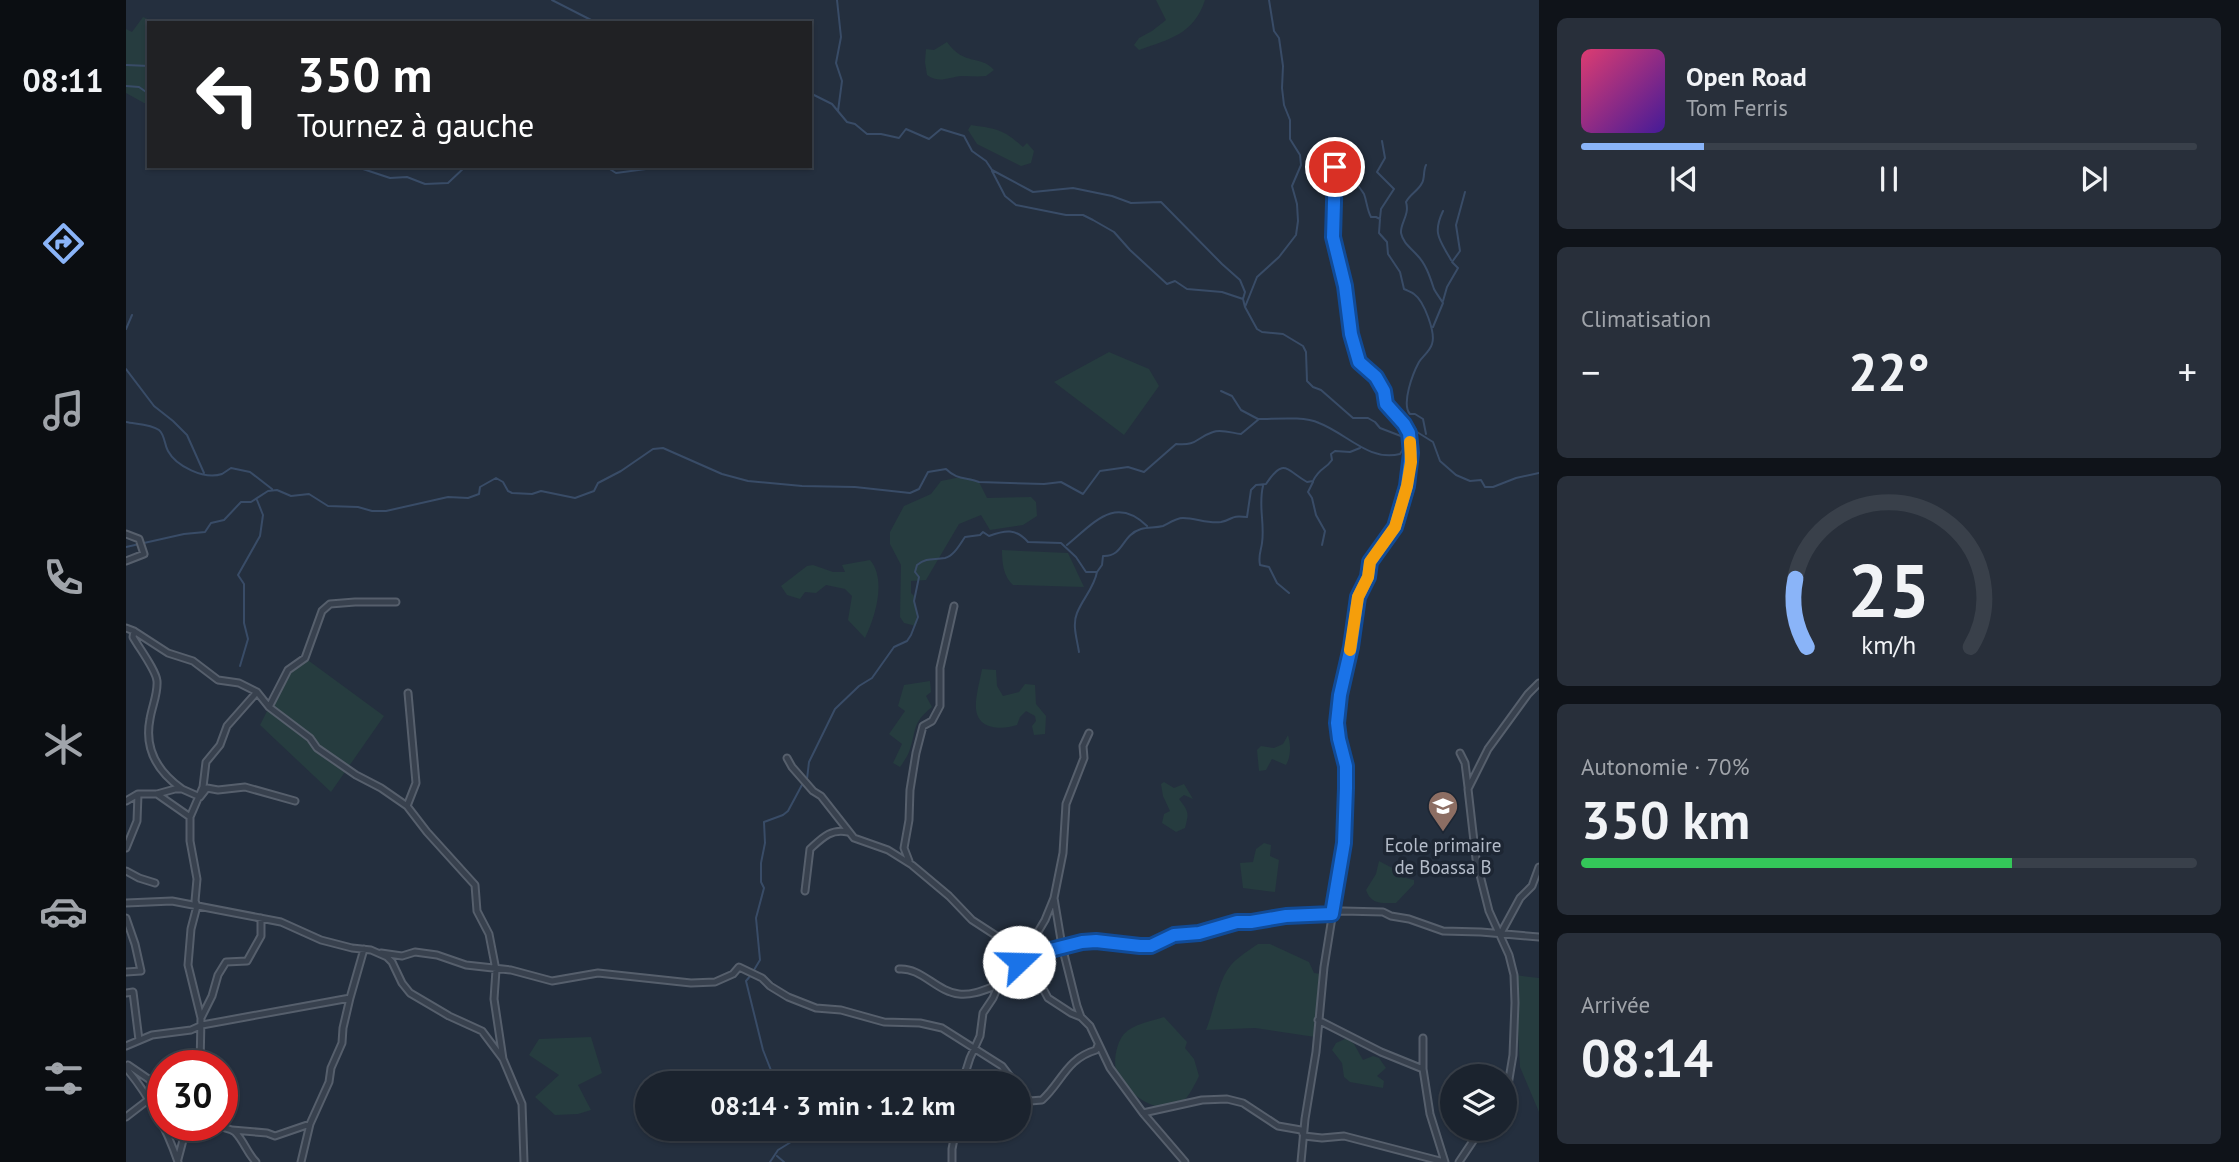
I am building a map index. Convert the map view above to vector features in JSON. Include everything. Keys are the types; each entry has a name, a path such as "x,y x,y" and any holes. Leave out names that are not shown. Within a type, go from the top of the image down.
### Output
{"street":[{"path":"1301,1162 1332,914 1344,843 1346,766 1337,723 1340,695 1351,647 1358,597 1368,577 1370,562 1395,527 1407,486 1411,453 1409,433 1386,404 1384,391 1376,377 1359,362 1351,334 1345,286 1333,237 1335,167 1332,143"},
{"path":"126,534 139,539 144,554 126,561"},
{"path":"269,707 288,670 305,658 322,611 330,604 396,602"},
{"path":"910,863 904,848 916,753 923,726 932,721 940,706 940,668 954,606"},
{"path":"126,628 168,653 193,661 218,680 239,683 257,692 269,707 310,738 317,748 407,806 475,886 477,911 489,934 496,970 494,999 503,1059"},
{"path":"134,631 133,638 157,681 148,739 161,772 182,789 200,797"},
{"path":"1468,789 1488,749 1539,683"},
{"path":"200,797 206,762 220,746 227,726 257,692"},
{"path":"407,806 416,783 408,693"},
{"path":"966,1071 981,1033 983,1013 999,984 1023,957 1045,920 1054,898 1063,853 1066,804 1084,758 1083,747 1089,733"},
{"path":"1460,753 1465,763 1476,859 1489,911 1501,933 1513,968 1515,1003 1512,1064"},
{"path":"787,758 854,838 888,850 910,863 949,896 972,920 1005,940 1023,957 1052,1002 1082,1017"},
{"path":"201,1050 201,1018 188,970 190,935 197,906 197,879 190,841 190,817 207,788 218,790 245,787 295,800"},
{"path":"126,800 138,794 157,794 182,789"},
{"path":"126,848 137,821 138,794"},
{"path":"157,794 190,817"},
{"path":"805,891 810,849 828,832 848,832"},
{"path":"1501,933 1520,898 1535,886 1539,867"},
{"path":"126,870 149,883 156,883"},
{"path":"1054,898 1062,946 1082,1017 1097,1036 1098,1045 1110,1069 1185,1162"},
{"path":"126,903 172,901 281,922 321,940 364,950 402,956 415,952 437,955 466,965 511,970 552,981 598,973 691,983 715,982 733,974 739,967 753,972 780,993 801,1004 841,1010 884,1022 930,1024 954,1034 1006,1071"},
{"path":"1023,957 1062,946 1096,941 1151,946 1174,935 1199,933 1237,922 1343,911 1383,912 1443,931 1539,937"},
{"path":"126,918 141,971 126,972"},
{"path":"201,1018 226,962 247,961 261,936 261,918"},
{"path":"301,1162 310,1124 329,1082 331,1068 342,1043 342,1028 364,950"},
{"path":"381,953 392,962 410,993 449,1016 482,1031 503,1059 522,1104 524,1162"},
{"path":"899,968 906,968 941,989 963,995 1010,981 1026,980 1040,984"},
{"path":"126,993 133,992 139,1040"},
{"path":"126,1046 152,1035 191,1030 202,1025 350,998"},
{"path":"1318,1020 1381,1052 1423,1069"},
{"path":"1423,1038 1423,1069 1430,1114 1445,1162"},
{"path":"1031,1101 1044,1099 1057,1079 1074,1061 1081,1055 1096,1050 1098,1045"},
{"path":"126,1066 147,1079"},
{"path":"126,1066 147,1098"},
{"path":"1143,1113 1202,1100 1227,1099 1243,1102 1278,1126 1301,1130 1304,1136"},
{"path":"126,1117 147,1101"},
{"path":"238,1131 275,1136 310,1124"},
{"path":"238,1136 254,1161"},
{"path":"1304,1136 1344,1136 1445,1162"},
{"path":"168,1141 177,1158 184,1162"},
{"path":"177,1158 182,1141"},
{"path":"952,1162 954,1141"},
{"path":"1460,1162 1473,1141"}],"green space":[{"path":"1156,0 1205,0 1194,21 1180,34 1139,50 1134,45 1139,38 1166,20"},
{"path":"143,17 152,21 147,21 147,103 126,93 126,29 132,32"},
{"path":"947,42 960,55 983,62 994,70 986,76 936,79 927,75 926,49 934,50"},
{"path":"971,125 999,131 1023,147 1027,143 1034,151 1031,163 1021,166 977,144 968,130"},
{"path":"1109,352 1149,369 1159,386 1124,435 1054,382"},
{"path":"970,478 979,482 987,498 1031,497 1036,502 1037,516 1023,525 990,530 981,515 959,524 926,580 911,581 911,593 915,597 916,626 904,623 900,617 901,565 890,544 890,532 904,506 931,494 941,481"},
{"path":"1002,550 1068,553 1084,587 1013,585 1005,573"},
{"path":"870,560 875,568 879,588 865,638 848,620 852,596 845,589 826,585 816,593 805,592 800,599 787,595 781,586 807,566 845,572 842,565"},
{"path":"305,658 384,716 331,792 260,725 288,670"},
{"path":"982,669 996,670 997,686 1003,696 1019,692 1025,684 1035,685 1036,704 1046,716 1045,734 1034,735 1032,726 1036,721 1035,716 1026,711 1017,725 1011,727 992,727 981,721 976,704"},
{"path":"930,681 931,692 926,696 932,707 918,723 909,752 900,767 893,763 902,744 889,734 905,711 898,706 904,685"},
{"path":"1288,735 1290,750 1286,765 1272,759 1266,770 1259,771 1257,750 1261,746 1274,748 1283,744"},
{"path":"1164,782 1174,788 1184,784 1193,799 1184,795 1179,799 1187,816 1185,828 1176,832 1162,823 1164,814 1170,811 1163,796 1161,784"},
{"path":"1264,843 1271,845 1270,856 1279,860 1275,892 1243,888 1240,863 1253,862 1256,849"},
{"path":"1379,861 1394,869 1398,876 1414,880 1414,884 1396,903 1374,901 1368,895 1366,890 1376,874"},
{"path":"1258,944 1270,944 1309,962 1314,973 1327,975 1321,1019 1317,1019 1315,1037 1255,1028 1206,1030 1219,987 1227,971 1237,959"},
{"path":"1515,975 1539,978 1539,1112 1520,1067"},
{"path":"1164,1017 1187,1042 1185,1048 1194,1059 1199,1076 1184,1101 1168,1108 1151,1105 1135,1095 1118,1076 1115,1066 1117,1048 1124,1034 1137,1025"},
{"path":"591,1037 602,1073 578,1085 591,1110 578,1114 555,1115 535,1097 559,1075 529,1055 539,1039"},
{"path":"1347,1038 1354,1044 1363,1060 1373,1056 1379,1058 1386,1068 1377,1076 1384,1081 1383,1088 1350,1082 1344,1077 1342,1063 1332,1050 1336,1043"}],"waterway":[{"path":"552,0 593,21"},
{"path":"837,0 841,37 836,63 842,81 838,111"},
{"path":"1245,307 1257,277 1279,257 1296,235 1298,221 1292,186 1301,165 1300,155 1290,139 1290,120 1284,105 1282,88 1283,66 1279,38 1274,31 1269,0"},
{"path":"126,65 147,66"},
{"path":"126,86 139,87 147,93"},
{"path":"812,94 832,104 847,122 855,124 867,134 899,138 906,129 929,139 941,129 964,136 972,151 986,161 992,170 1033,192 1073,188 1131,203 1161,202 1240,280 1245,292 1245,307 1257,329 1283,334 1303,346 1306,352 1307,381 1313,387 1321,390 1353,418 1368,418 1380,428 1406,438"},
{"path":"1380,218 1381,209 1394,189 1377,172 1385,158 1382,141"},
{"path":"1351,154 1357,176 1354,180 1364,194 1371,217 1380,219 1379,233 1387,242 1388,254 1400,272 1404,289 1418,298 1431,325 1432,344 1414,373 1407,403 1410,414 1423,419 1426,434"},
{"path":"1426,165 1422,183 1406,202 1407,211 1401,233 1405,243 1423,262 1443,303 1433,327"},
{"path":"360,168 390,178 407,177 425,184 448,183 464,168"},
{"path":"608,168 616,173 647,168"},
{"path":"992,171 1005,196 1016,205 1066,215 1083,215 1093,220 1114,232 1167,284 1175,281 1187,289 1222,292 1243,299"},
{"path":"1443,301 1447,287 1458,268 1452,262 1460,251 1456,225 1465,192"},
{"path":"1443,211 1438,231 1451,260"},
{"path":"126,329 132,315"},
{"path":"126,369 154,406 187,435 204,473"},
{"path":"1221,391 1232,396 1241,410 1258,419"},
{"path":"126,547 205,532 211,523 224,520 241,502 251,502 268,491 277,490 291,496 309,494 328,506 358,507 372,511 386,511 448,497 468,498 479,494 480,487 496,478 512,493 532,494 541,491 575,498 594,491 598,483 653,449 663,448 722,474 748,481 910,493 919,489 928,472 946,469 958,477 979,482 1061,482 1083,494 1100,471 1128,467 1144,472 1176,444 1193,443 1216,431 1241,434 1259,419 1290,418 1313,421 1378,454 1400,454 1408,441"},
{"path":"126,422 159,430 172,457 191,470 207,475 222,474 231,468 250,472 272,489"},
{"path":"1411,436 1417,432 1433,442 1440,461 1456,475 1470,481 1481,480 1485,487 1539,473"},
{"path":"807,779 809,762 835,709 859,686 872,678 894,647 907,641 911,635 918,617 914,601 919,577 915,572 921,562 948,557 965,537 983,532 989,536 1000,532 1015,532 1028,542 1061,543 1076,557 1086,572 1097,572 1102,565 1103,556 1115,553 1134,532 1163,526 1180,518 1216,522 1247,517 1251,490 1256,485 1266,484 1281,468 1290,470 1307,482 1313,481 1332,460 1331,454 1335,451 1350,452 1360,448"},
{"path":"1313,482 1308,492 1325,531 1322,545"},
{"path":"1263,486 1260,565 1269,567 1277,583 1289,593"},
{"path":"240,666 248,639 244,623 244,584 238,575 260,536 263,515 257,500"},
{"path":"1067,545 1096,521 1115,513 1135,517 1147,526"},
{"path":"1079,652 1075,622 1097,572"},
{"path":"754,970 760,960 756,918 764,888 761,882 764,822 788,811 803,783"},
{"path":"751,975 746,981 763,1050 771,1071"},
{"path":"770,1162 778,1150 791,1141"},
{"path":"777,1156 784,1162"}],"slow traffic":[{"path":"1350,650 1358,597 1368,577 1370,562 1395,527 1407,486 1411,462 1410,442"}],"place":[{"name":"Ecole primaire de Boassa B","path":"1443,833"}],"route":[{"path":"1019,962 1023,957 1082,942 1151,946 1174,935 1199,933 1237,922 1332,914 1344,843 1346,766 1337,723 1340,695 1351,647 1358,597 1368,577 1370,562 1395,527 1411,462 1409,433 1386,404 1384,391 1376,377 1359,362 1351,334 1345,286 1333,237 1335,167"}]}
